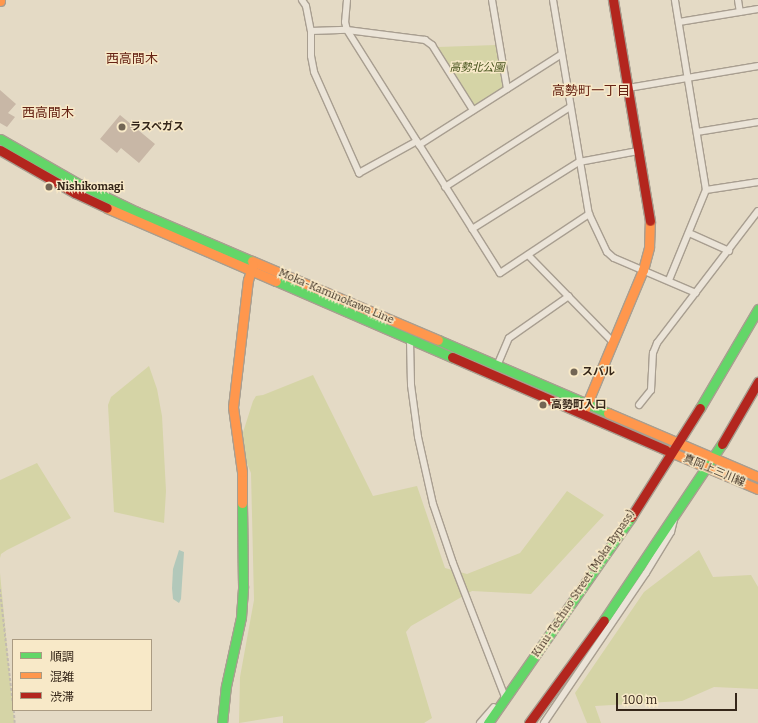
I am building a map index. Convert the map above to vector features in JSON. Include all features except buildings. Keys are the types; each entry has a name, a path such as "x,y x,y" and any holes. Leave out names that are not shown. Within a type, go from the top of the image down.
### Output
{"main road":[{"path":"583,414 643,270 649,247 650,218 612,0"},
{"name":"Moka-Kaminokawa Line","path":"0,139 87,188 137,212 678,443"},
{"name":"Moka-Kaminokawa Line","path":"0,150 97,203 250,272 671,453"},
{"path":"222,723 226,686 241,617 243,586 242,472 233,407 248,280 254,262"},
{"name":"Kinu-Techno Street (Moka Bypass)","path":"488,723 505,696 537,655 616,540 692,422 758,308"},
{"path":"529,723 591,640 675,515 691,488 714,458 758,382"},
{"name":"真岡上三川線","path":"678,443 758,477"},
{"name":"真岡上三川線","path":"671,453 758,489"}],"street":[{"path":"302,0 306,6 311,31 311,56 314,72 359,173 418,143 562,54"},
{"path":"347,0 345,22 347,30 500,274 589,214"},
{"path":"492,0 507,89"},
{"path":"553,0 579,162 589,214 607,252 614,258 696,292"},
{"path":"669,280 706,190 698,132 675,0"},
{"path":"738,0 740,12"},
{"path":"679,22 758,9"},
{"path":"311,31 347,30 425,40 432,45 473,110"},
{"path":"628,88 758,66"},
{"path":"445,186 570,107"},
{"path":"698,132 758,122"},
{"path":"472,229 579,162 638,152"},
{"path":"706,190 758,182"},
{"path":"639,405 651,390 653,353 656,343 758,211"},
{"path":"689,233 728,250"},
{"path":"528,255 613,342"},
{"path":"497,366 509,338 569,296"},
{"path":"410,340 412,385 418,438 433,504 453,562 505,696 486,714 480,723"},
{"path":"544,723 646,573 671,532 675,515"}],"path":[{"path":"0,589 12,694"},
{"path":"14,711 15,723"}],"green space":[{"name":"高勢北公園","path":"496,45 505,86 503,89 474,105 469,100 438,47"},
{"path":"149,366 157,389 162,416 166,491 164,523 114,512 108,405 111,397"},
{"path":"313,375 373,496 417,486 445,568 467,574 520,553 567,491 604,515 531,594 472,591 411,626 406,632 432,718 424,723 283,723 283,716 239,723 240,677 254,600 251,473 239,445 256,396 263,395"},
{"path":"37,463 71,518 7,550 1,554 0,558 0,480"},
{"path":"699,550 713,577 751,575 758,587 758,689 714,687 682,701 595,706 601,723 587,723 575,693 644,592"},
{"path":"0,573 12,711 15,723 0,723"}],"shaded area":[{"path":"179,550 184,552 181,599 179,603 173,599 172,588 173,569"}],"traffic: fast":[{"path":"0,139 79,184 137,212 252,261"},
{"path":"276,281 452,357"},
{"path":"700,408 758,309"},
{"path":"438,340 608,413"},
{"path":"604,620 722,444"},
{"path":"222,723 226,686 241,617 243,586 242,503"},
{"path":"488,723 631,517"}],"traffic: slow":[{"path":"107,208 276,281"},
{"path":"584,411 643,270 649,247 650,221"},
{"path":"252,261 438,340"},
{"path":"242,503 242,472 233,407 248,280 253,265"},
{"path":"608,413 758,477"},
{"path":"666,450 758,489"}],"traffic: jam":[{"path":"613,0 650,221"},
{"path":"0,150 75,193 107,208"},
{"path":"452,357 666,450"},
{"path":"722,444 758,382"},
{"path":"631,517 700,408"},
{"path":"529,723 604,620"}],"place":[{"name":"ラスベガス","path":"122,127"},
{"name":"Nishikomagi","path":"49,187"},
{"name":"スバル","path":"574,372"},
{"name":"高勢町入口","path":"543,405"}],"district":[{"name":"西高間木","path":"132,59"},
{"name":"高勢町一丁目","path":"591,91"},
{"name":"西高間木","path":"48,113"}]}
